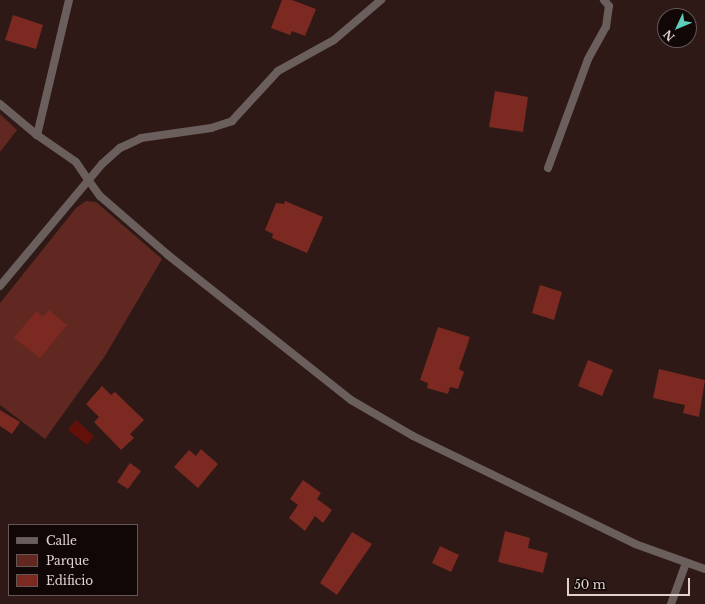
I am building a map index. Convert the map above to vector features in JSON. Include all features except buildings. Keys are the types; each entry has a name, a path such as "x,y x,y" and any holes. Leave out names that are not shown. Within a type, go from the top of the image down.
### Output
{"street":[{"path":"37,135 69,0"},
{"path":"0,286 108,157 130,142 211,128 232,121 278,72 334,40 381,0"},
{"path":"548,168 588,59 606,27 608,6 604,0"},
{"path":"0,104 37,135 76,162 100,196 168,255 351,400 434,446 636,544 705,569"},
{"path":"671,604 686,563"}],"green space":[{"path":"0,114 17,130 0,152"},
{"path":"86,201 96,202 162,259 105,356 45,439 0,405 0,303 76,208"}],"shaded area":[{"path":"76,420 94,436 87,445 68,430"}]}
